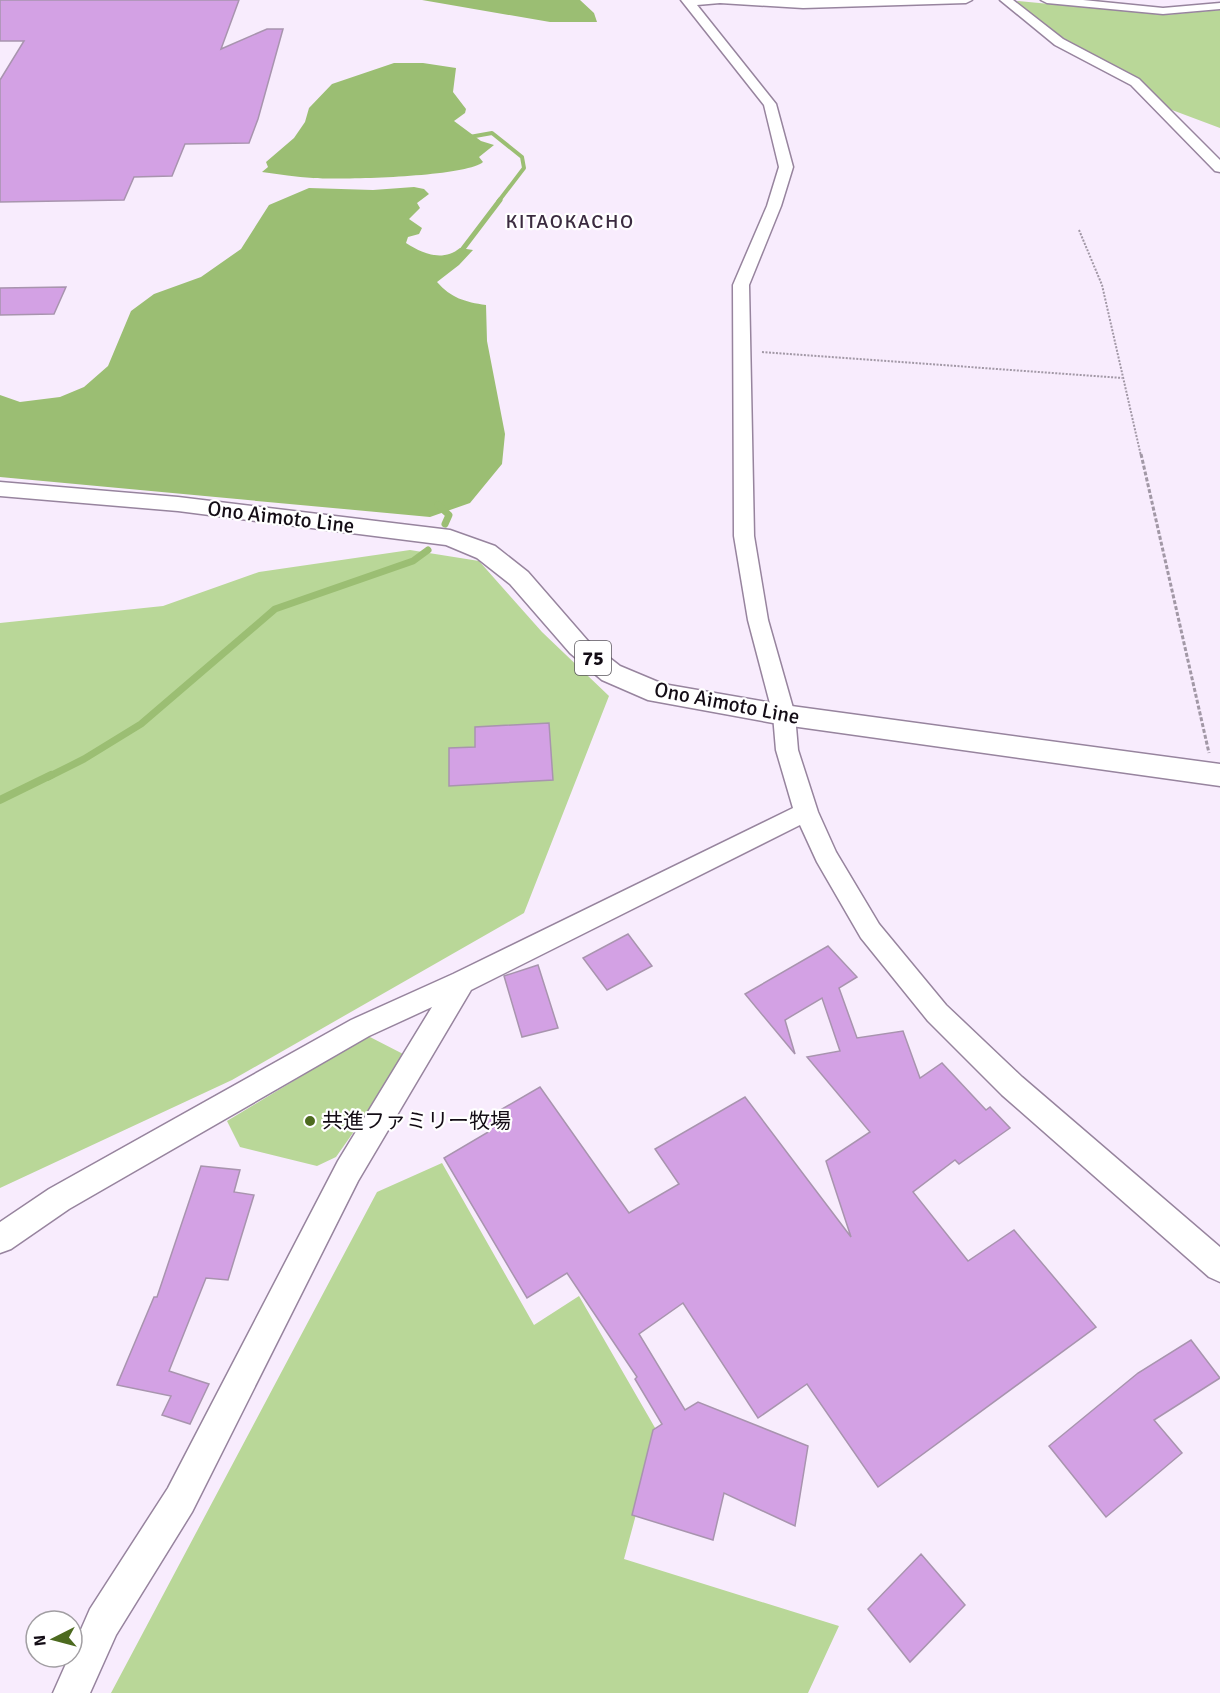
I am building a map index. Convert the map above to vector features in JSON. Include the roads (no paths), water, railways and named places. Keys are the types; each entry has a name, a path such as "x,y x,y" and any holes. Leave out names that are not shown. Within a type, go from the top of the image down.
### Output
{"main road":[{"name":"Ono Aimoto Line","path":"0,489 178,504 450,538 486,552 519,578 579,647 611,673 658,693 784,715 1216,775"}],"street":[{"path":"687,1 720,0 803,5 966,0"},
{"path":"1006,0 1059,42 1121,73 1134,82 1220,168"},
{"path":"1047,0 1163,11 1220,6"},
{"path":"687,1 770,104 786,167 774,206 741,285 744,536 758,620 784,715 787,750 806,812 826,855 870,931 937,1013 1012,1086 1220,1267"},
{"path":"0,1239 59,1198 360,1028 462,982 806,812"},
{"path":"70,1693 104,1622 180,1500 348,1171 462,982"}],"waterway":[{"path":"464,138 492,133 522,157 524,168 498,202"},
{"path":"459,254 500,200"},
{"path":"438,505 449,515 445,524"},
{"path":"48,777 84,759 141,724 275,609 413,561 428,550"},
{"path":"0,800 51,775"}],"place":[{"name":"共進ファミリー牧場","path":"310,1121"}],"district":[{"name":"KITAOKACHO","path":"570,221"}]}
